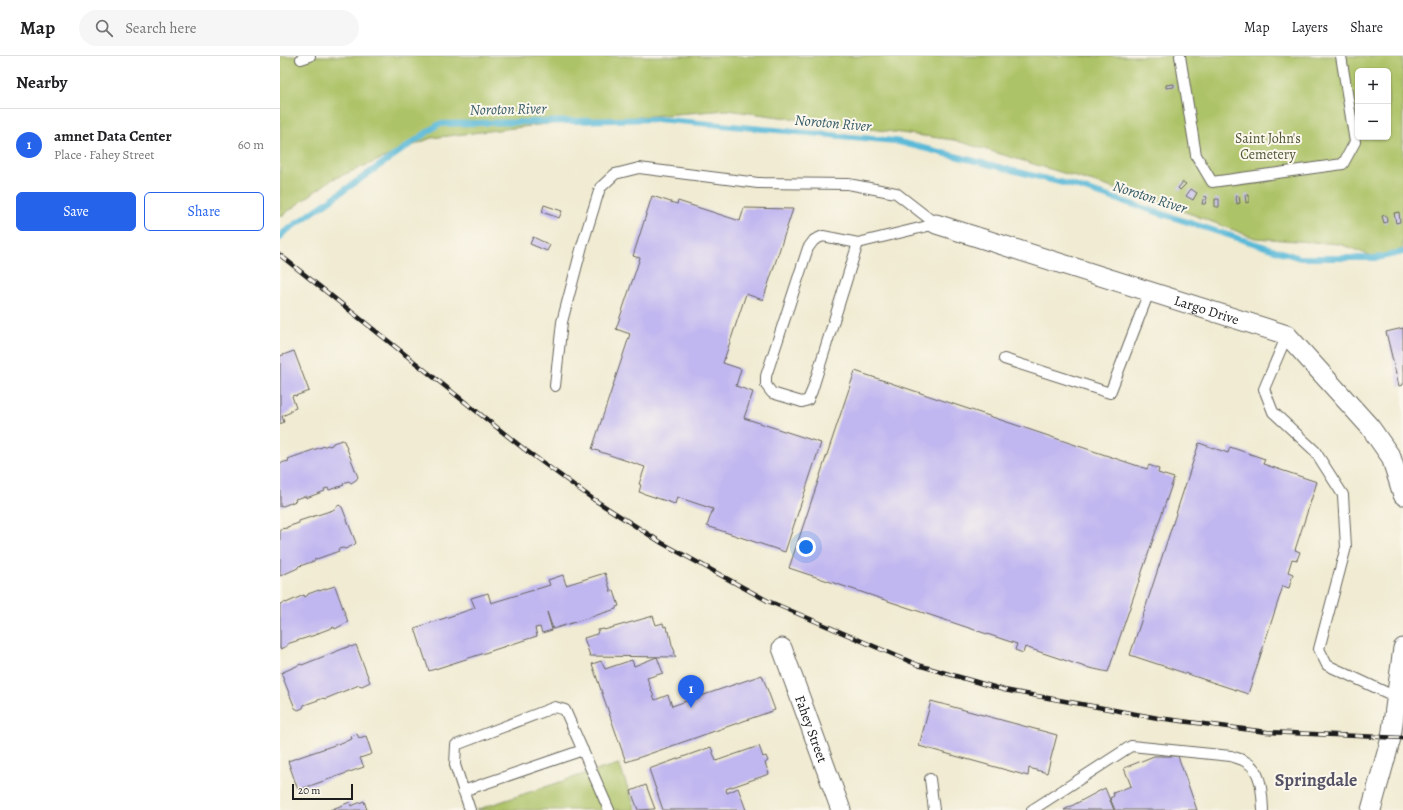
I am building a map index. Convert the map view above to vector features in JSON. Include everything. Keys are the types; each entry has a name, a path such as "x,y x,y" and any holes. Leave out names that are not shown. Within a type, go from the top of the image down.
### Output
{"street":[{"name":"Largo Drive","path":"936,224 1287,335"},
{"path":"1287,335 1370,428 1397,455 1403,495"},
{"name":"Fahey Street","path":"782,648 841,810"},
{"path":"1371,810 1391,738 1403,648"}],"lane":[{"path":"1180,56 1196,155 1212,182 1343,164 1355,142 1341,56"},
{"path":"555,386 562,322 582,246 600,188 615,174 638,168 758,183 848,184 896,192 936,224"},
{"path":"858,243 808,400 802,402 772,393 766,385 766,376 808,248 814,240 823,236 858,243 936,224"},
{"path":"1004,359 1110,393 1149,292"},
{"path":"1287,335 1264,389 1273,412 1315,451 1343,495 1346,547 1319,649 1327,665 1396,697"},
{"path":"470,810 455,765 456,745 555,706 565,710 609,810"},
{"path":"1032,810 1131,746 1231,756 1247,762 1256,770 1262,792 1264,810"},
{"path":"464,790 583,750"},
{"path":"930,779 934,810"}],"green space":[{"name":"Saint John's Cemetery","path":"280,56 1403,56 1403,249 1377,258 1340,244 1255,238 1159,202 954,140 727,110 547,124 431,138 331,180 280,217"},
{"path":"619,764 636,810 476,810 581,775"}],"building":[{"path":"1174,84 1174,87 1166,88 1166,85"},
{"path":"1183,182 1186,184 1180,190 1178,188"},
{"path":"1191,189 1197,193 1193,200 1186,196"},
{"path":"1245,195 1249,195 1249,202 1246,203"},
{"path":"652,196 677,204 678,201 740,221 744,208 793,209 763,300 746,294 723,363 741,369 736,386 753,392 744,418 821,443 785,552 707,526 713,509 677,497 675,504 639,492 641,485 639,484 645,467 592,449 630,334 616,329 640,258 633,256"},
{"path":"1204,196 1207,197 1205,204 1202,204"},
{"path":"1236,196 1239,196 1240,203 1237,204"},
{"path":"1215,199 1219,199 1219,207 1215,207"},
{"path":"544,205 562,211 559,218 542,212"},
{"path":"1399,212 1400,222 1396,223 1394,213"},
{"path":"1386,215 1387,222 1384,223 1382,216"},
{"path":"533,237 550,245 547,251 530,244"},
{"path":"1403,328 1403,385 1399,386 1386,332"},
{"path":"294,351 309,391 292,396 296,408 282,416 284,422 280,424 280,356"},
{"path":"855,371 1147,469 1149,465 1159,469 1158,473 1174,478 1108,672 1085,667 1025,647 1023,653 1015,650 1017,644 789,568"},
{"path":"342,440 344,441 358,477 356,480 351,483 349,481 343,483 344,485 329,490 328,488 324,489 325,491 306,498 306,496 295,499 296,501 280,507 280,463 289,461 288,459 328,445 332,445 333,443"},
{"path":"1199,443 1228,453 1230,447 1265,459 1263,464 1317,482 1295,550 1300,552 1297,560 1292,559 1288,572 1293,574 1289,588 1283,586 1248,694 1130,655"},
{"path":"339,505 342,507 356,543 345,549 338,549 339,551 300,565 298,568 280,576 280,529 287,528 299,523 299,521 333,510"},
{"path":"605,573 611,592 614,591 619,606 616,607 616,609 553,629 547,612 552,630 542,633 540,627 535,628 537,636 429,671 415,628 475,608 471,598 488,593 491,603 550,585 548,580 563,575 566,585"},
{"path":"335,586 348,622 335,629 334,627 287,644 287,646 280,649 280,604"},
{"path":"653,616 656,625 663,623 664,627 666,626 667,631 669,631 676,657 590,656 584,638 597,634 598,630 604,630"},
{"path":"356,645 370,682 325,699 324,698 304,705 303,708 298,710 295,708 281,673 301,664 302,665"},
{"path":"657,657 663,673 647,678 655,700 668,695 672,706 762,675 775,710 626,762 592,664 601,661 605,669 632,660 634,666"},
{"path":"931,701 1057,735 1047,773 1029,768 1028,776 919,746"},
{"path":"357,734 359,738 366,736 372,754 360,758 364,767 298,790 288,761 352,739 351,736"},
{"path":"759,746 763,757 766,756 768,761 765,763 769,774 726,789 727,793 738,788 746,810 663,810 649,769 711,747 716,761"},
{"path":"1154,756 1178,756 1197,810 1115,810 1110,798 1114,796 1113,793 1131,786 1124,768"},
{"path":"646,785 655,809 638,810 631,791"},
{"path":"1105,788 1114,810 1064,810"},
{"path":"364,801 367,810 330,810 350,802 351,806"}],"waterway":[{"name":"Noroton River","path":"280,238 283,233 439,124 656,119 895,141 1075,186 1300,258 1377,258 1403,252"}],"railway":[{"path":"280,255 524,449 593,499 662,543 768,601 918,665 1004,690 1158,718 1267,732 1403,738"}],"place":[{"name":"amnet Data Center","path":"691,708"}],"district":[{"name":"Springdale","path":"1316,780"}]}
